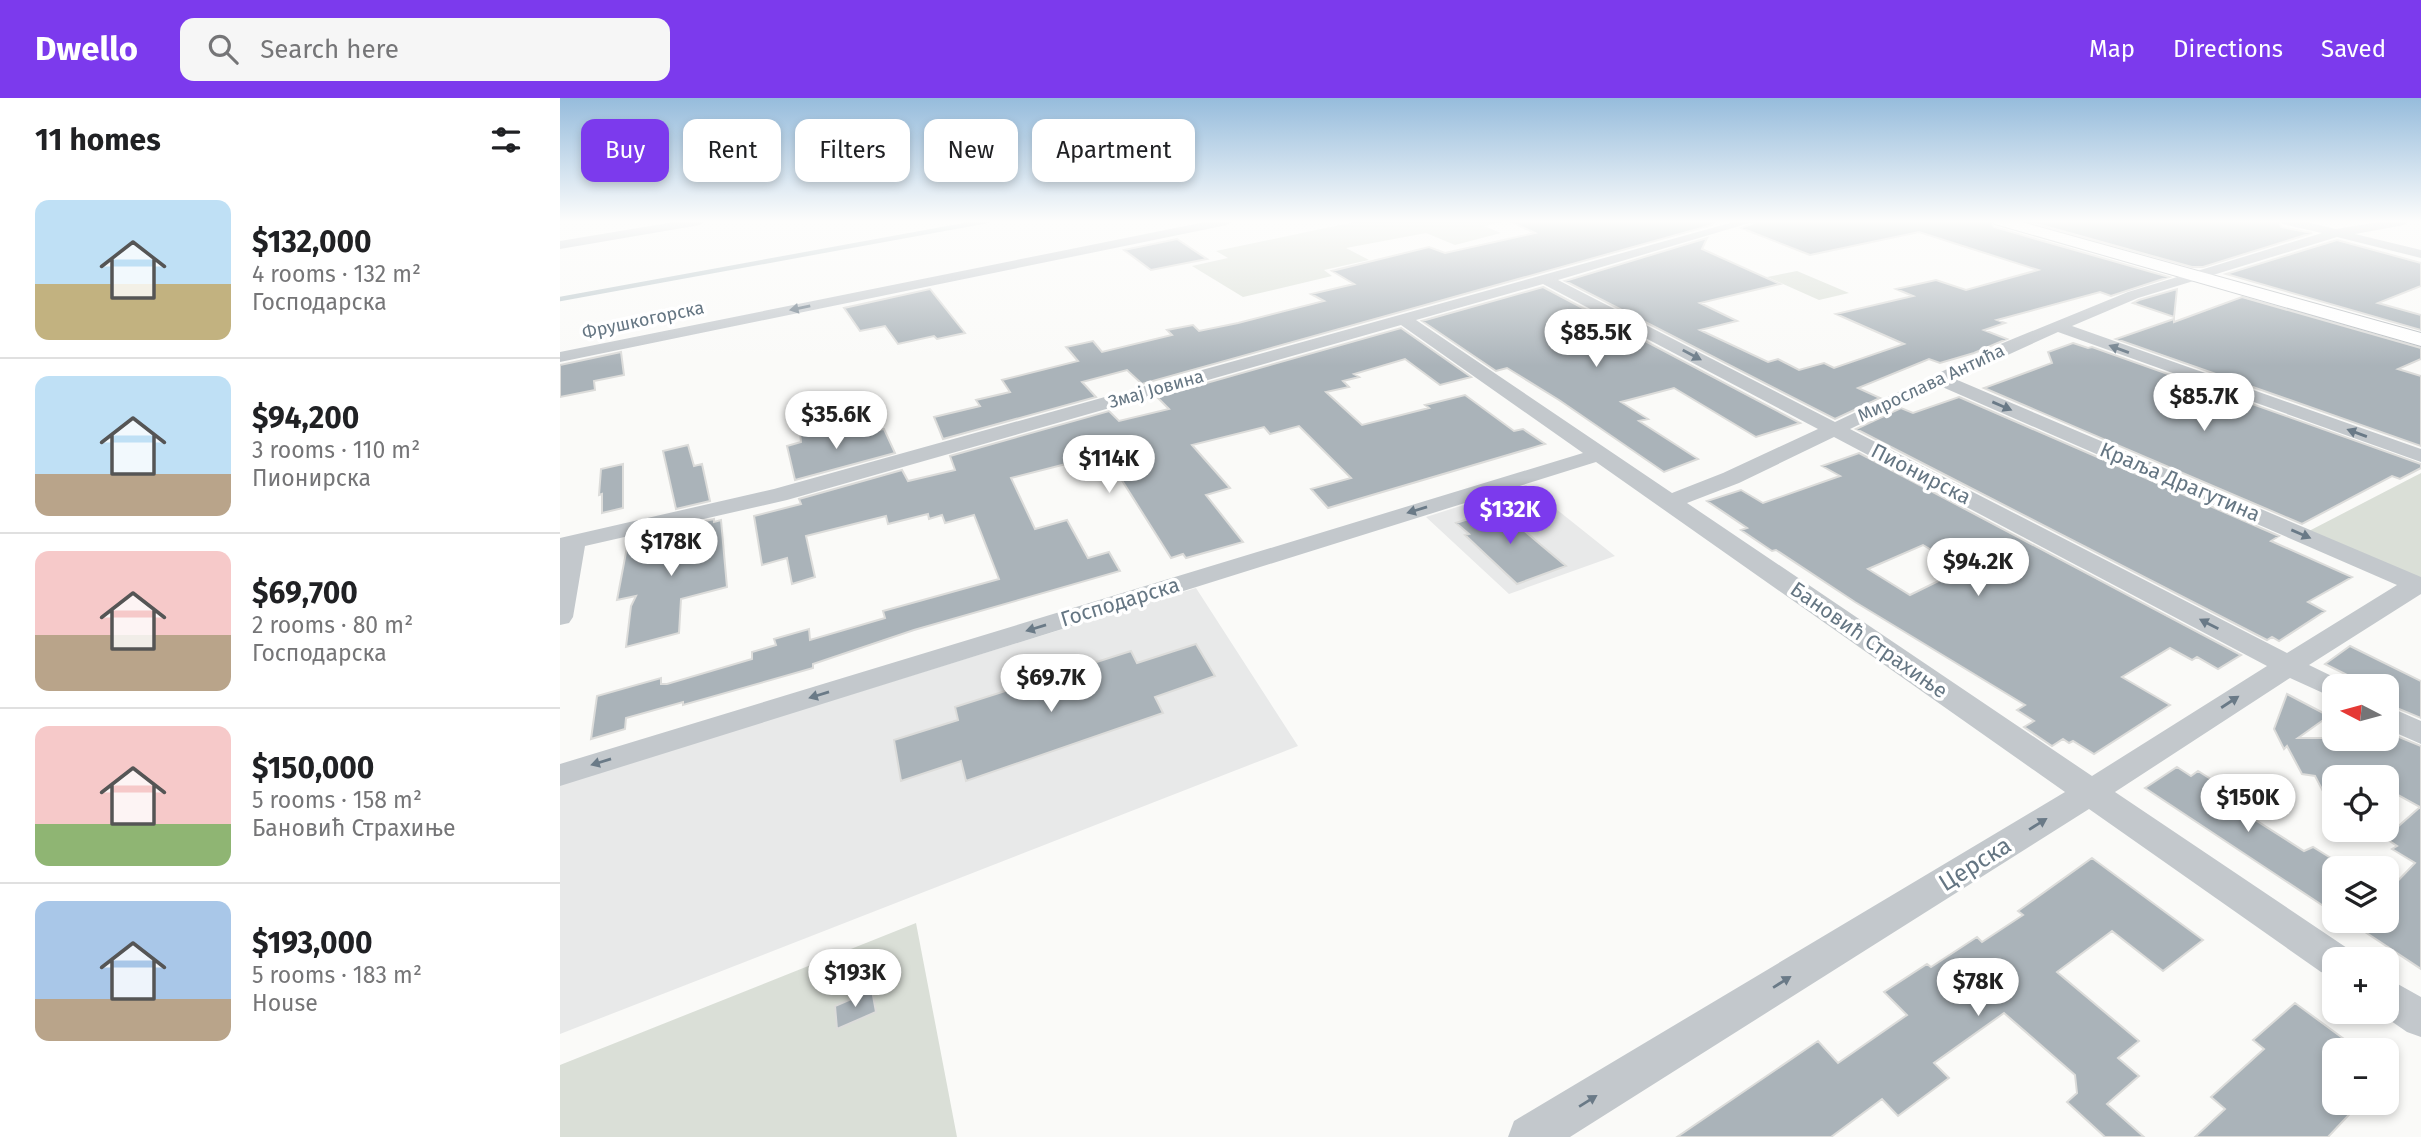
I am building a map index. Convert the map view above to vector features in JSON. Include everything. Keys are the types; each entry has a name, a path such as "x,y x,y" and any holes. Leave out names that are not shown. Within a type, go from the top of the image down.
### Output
{"main road":[{"path":"2177,269 2421,340"}],"street":[{"name":"Фрушкогорска","path":"560,357 989,269"},
{"name":"Змај Јовина","path":"567,543 791,492 1578,269"},
{"name":"Мирослава Антића","path":"1669,502 1711,487 2056,326 2133,295 2215,269"},
{"name":"Пионирска","path":"1545,279 2322,683"},
{"name":"Бановић Страхиње","path":"1403,319 2322,952"},
{"path":"2056,326 2421,456"},
{"name":"Краља Драгутина","path":"1939,379 2418,585"},
{"name":"Господарска","path":"560,775 1600,454"},
{"path":"560,617 567,543"},
{"name":"Церска","path":"1530,1137 2091,792 2418,585"},
{"path":"2399,722 2421,734"},
{"path":"2399,1004 2421,1019"}],"shaded area":[{"path":"1198,269 1326,269 1324,270 1332,276 1243,297"},
{"path":"1797,271 1849,293 1819,300 1767,277"},
{"path":"2421,473 2421,579 2309,531"},
{"path":"1526,485 1615,556 1509,594 1426,517"},
{"path":"1196,588 1298,746 560,1034 560,784"},
{"path":"916,923 957,1137 560,1137 560,1065"}],"building":[{"path":"1553,269 1142,384 1127,370 1082,382 1096,397 943,439 934,417 980,406 976,400 1010,392 1002,380 1078,361 1066,347 1093,341 1102,352 1172,335 1167,330 1193,325 1199,331 1238,323 1324,301 1311,294 1354,284 1332,271"},
{"path":"1603,269 1748,269 1780,284 1700,303 1737,321 1700,330 1768,362 1778,359 1799,370 1824,363 1834,368 1904,344 1836,314 1913,296 1896,289 1936,280 1966,290 2038,270 2143,269 2169,277 2111,296 2100,292 1997,320 2005,323 1984,330 2007,339 1940,363 1929,359 1858,388 1880,398 1835,419 1565,281"},
{"path":"2241,269 2421,269 2421,286 2378,303 2421,315 2421,330 2226,274"},
{"path":"1543,287 1800,423 1756,437 1674,388 1621,402 1648,419 1639,421 1698,459 1664,472 1559,400 1507,368 1496,371 1422,321"},
{"path":"930,289 965,333 898,344 885,326 860,331 844,308"},
{"path":"2177,289 2174,317 2133,303 2139,300"},
{"path":"2242,297 2421,348 2421,359 2398,369 2421,376 2421,446 2116,339 2174,319 2174,322"},
{"path":"1401,328 1471,377 1440,385 1405,359 1354,374 1359,377 1343,381 1349,387 1326,392 1362,425 1429,408 1425,405 1465,395 1514,431 1523,429 1545,444 1328,508 1311,489 1351,478 1299,426 1270,434 1264,427 1192,445 1230,488 1206,495 1243,542 1186,558 1183,554 1171,558 1116,471 1085,480 1074,462 1011,478 1035,529 1067,520 1088,558 1109,552 1120,571 914,630 813,664 813,668 683,705 683,702 626,718 625,729 591,739 597,696 661,678 661,684 667,684 752,659 752,652 776,645 774,639 809,629 810,640 885,618 883,611 999,579 974,515 945,523 942,515 929,519 928,514 888,524 886,516 806,536 815,577 792,584 787,558 762,565 754,516 801,504 799,499 902,470 908,481 955,470 950,456 1109,411 1119,421 1169,409 1157,397"},
{"path":"2073,343 2092,347 2421,464 2421,468 2400,479 2392,476 2302,524 1984,388 2052,363 2048,352"},
{"path":"621,352 624,375 594,381 595,390 560,397 560,365"},
{"path":"1959,397 2279,536 2271,541 2352,577 2308,602 2325,611 2279,641 2272,637 2267,640 1856,429 1901,408 1913,413"},
{"path":"830,427 831,438 884,429 895,453 795,480 787,446 801,442 800,433"},
{"path":"688,445 694,466 702,464 710,501 676,509 663,451"},
{"path":"1859,453 2241,655 2218,669 2197,657 2192,660 2170,648 2122,677 2170,705 2094,754 2073,741 2069,743 2063,739 2052,746 2024,727 2034,721 2017,710 2025,705 1855,602 1776,550 1772,551 1741,530 1747,528 1707,501 1741,490 1763,503 1840,476 1822,466","holes":["1923,545 1963,569 1910,595 1868,569"]},
{"path":"623,464 623,508 602,513 602,494 599,495 601,469"},
{"path":"1499,509 1566,566 1517,584 1465,535 1469,534 1456,523"},
{"path":"714,519 714,522 721,520 727,587 681,599 679,633 626,647 631,606 636,596 617,600 627,547 680,535 679,527"},
{"path":"1196,644 1215,676 1155,697 1163,713 966,781 961,761 901,781 894,740 958,720 955,707 1131,651 1137,663"},
{"path":"2350,646 2421,681 2421,718 2399,709 2399,674 2345,674 2325,664"},
{"path":"2287,694 2322,712 2322,721 2298,738 2322,738 2322,751 2399,751 2399,737 2421,746 2421,969 2399,954 2399,947 2388,947 2367,933 2399,933 2399,880 2415,863 2392,849 2397,846 2391,842 2399,842 2399,826 2420,807 2399,796 2399,765 2322,765 2322,789 2315,776 2302,774 2274,729"},
{"path":"2177,767 2191,776 2198,771 2228,790 2220,795 2223,797 2221,798 2304,851 2313,847 2328,856 2322,856 2322,905 2145,788"},
{"path":"2092,858 2203,940 2163,971 2112,931 2057,972 2139,1041 2118,1058 2139,1076 2107,1104 2144,1137 2105,1137 2067,1102 2077,1093 2075,1075 2004,1013 1934,1063 1949,1078 1898,1116 1882,1099 1831,1137 1677,1137 1818,1041 1838,1063 1907,1015 1884,992 1927,964 1931,967 1977,937 1982,942 2023,915 2018,911"},
{"path":"872,990 876,1012 837,1029 835,1006"},
{"path":"2295,1003 2343,1038 2322,1038 2322,1115 2349,1115 2328,1137 2195,1137 2225,1109 2211,1097 2264,1049 2253,1040"}],"waterway":[{"path":"560,299 722,269"}]}
